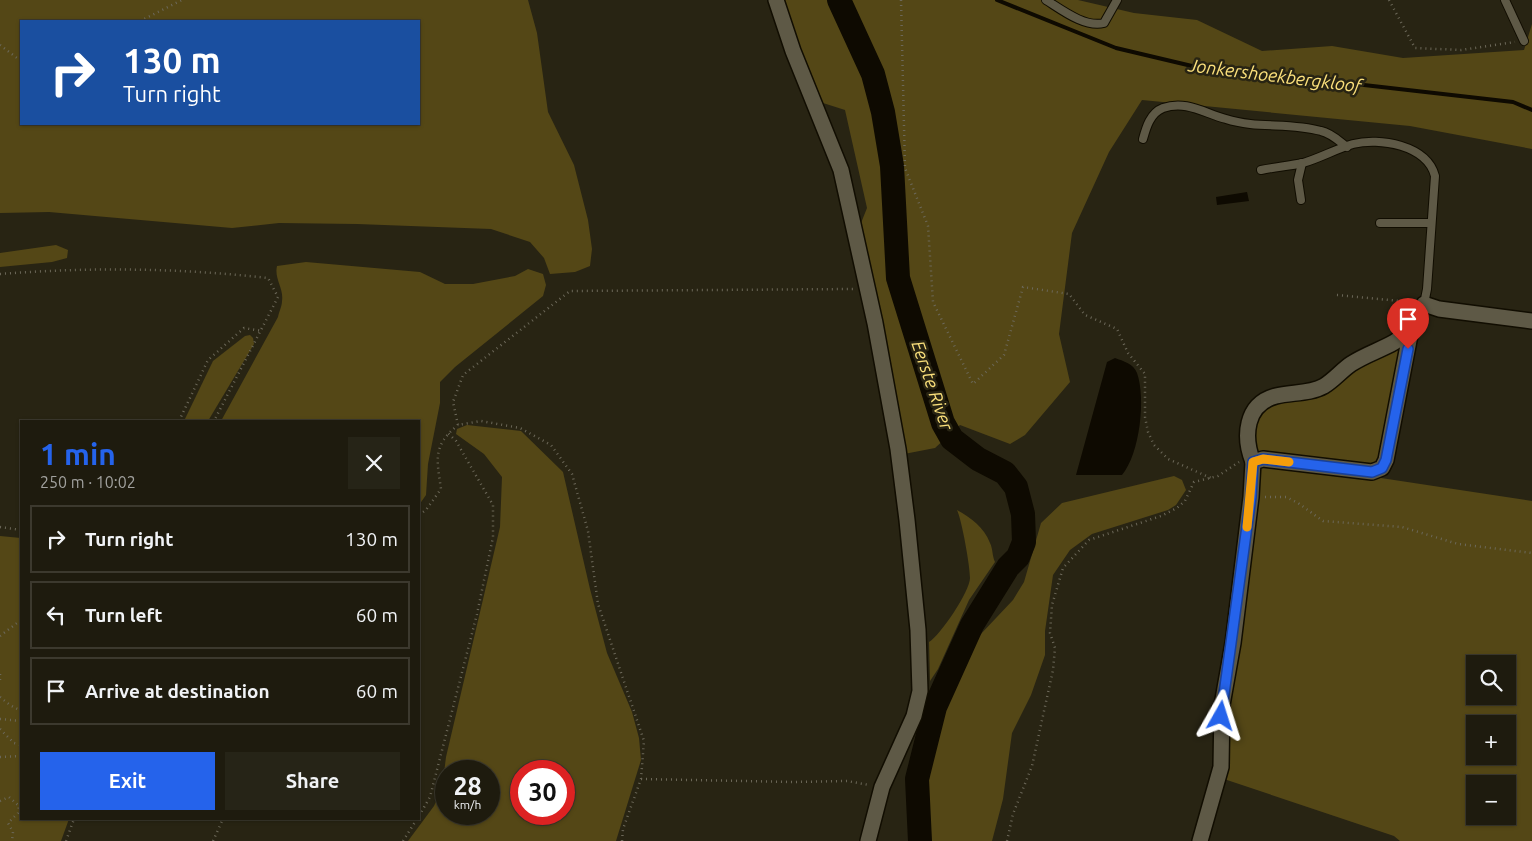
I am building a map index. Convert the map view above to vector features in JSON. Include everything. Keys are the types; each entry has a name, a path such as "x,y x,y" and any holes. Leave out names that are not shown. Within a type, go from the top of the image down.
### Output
{"street":[{"path":"776,0 793,51 840,170 868,288 898,449 918,630 920,691 914,716 882,787 868,841"},
{"path":"1251,457 1372,472 1382,468 1386,460 1411,330 1424,304 1439,309 1532,321"},
{"path":"1200,841 1221,767 1222,705 1251,497 1251,457 1246,434 1248,420 1262,402 1274,396 1324,386 1351,364 1386,348 1411,330"}],"lane":[{"path":"1046,0 1070,15 1096,25 1104,23 1117,0"},
{"path":"1505,0 1524,41"},
{"path":"1143,139 1149,120 1160,109 1175,105 1190,106 1225,119 1247,124 1306,127 1324,132 1347,147"},
{"path":"1261,170 1302,163 1354,144 1391,143 1419,154 1433,169 1435,176 1430,223 1427,289 1424,304"},
{"path":"1301,200 1298,180 1302,163"},
{"path":"1380,223 1430,223"}],"path":[{"path":"142,20 182,0"},
{"path":"900,0 905,168 928,226 933,302 973,384 1004,355 1023,287 1069,294 1085,315 1117,329 1128,353 1145,374 1145,418 1148,432 1154,445 1168,459 1211,478"},
{"path":"1389,0 1415,48 1461,50 1524,41"},
{"path":"0,45 20,60"},
{"path":"0,274 63,269 149,270 187,271 268,278 278,297 215,420"},
{"path":"458,425 453,402 463,375 570,291 868,288"},
{"path":"1337,295 1424,304"},
{"path":"179,420 208,360 244,328 262,331"},
{"path":"420,514 426,510 441,489 436,454 448,433 458,425 481,421 520,428 551,445 572,474 588,531 598,604 644,741 641,779 623,829 622,841"},
{"path":"420,814 430,797 477,614 493,538 493,505 456,441 448,433"},
{"path":"1007,841 1013,814 1032,766 1053,670 1055,648 1050,633 1052,605 1063,568 1089,540 1161,516 1185,502 1194,482 1211,478 1251,457"},
{"path":"1251,497 1286,497 1323,521 1402,527 1458,544 1532,553"},
{"path":"0,528 20,530"},
{"path":"0,636 20,621"},
{"path":"0,674 0,681"},
{"path":"0,697 10,706 20,711"},
{"path":"0,719 20,721"},
{"path":"0,730 14,743 20,746"},
{"path":"0,757 20,756"},
{"path":"641,779 793,782 847,781 882,787"},
{"path":"0,801 9,797 20,806 18,813 8,823 13,832 12,841"},
{"path":"66,841 74,820"},
{"path":"213,841 224,820"},
{"path":"403,841 416,820"}],"shaded area":[{"path":"0,0 528,0 537,33 548,112 574,165 588,220 592,249 590,266 575,272 550,274 544,258 530,242 491,229 279,223 232,228 49,212 0,213"},
{"path":"781,0 1078,0 1134,13 1197,20 1262,51 1332,46 1403,58 1524,50 1532,24 1532,149 1410,126 1142,100 1109,152 1072,233 1059,334 1070,382 1025,435 1010,444 960,425 935,448 904,454 857,233 867,208 845,110 823,103"},
{"path":"1247,192 1249,201 1217,205 1216,197"},
{"path":"56,245 68,250 67,258 52,262 0,267 0,253"},
{"path":"306,262 420,272 445,284 473,284 515,276 528,269 543,274 546,285 543,296 455,367 440,382 440,403 428,464 426,495 420,504 420,420 222,420 278,317 282,305 282,292 276,271 277,266"},
{"path":"250,335 253,338 254,344 209,420 184,420 213,361 245,336"},
{"path":"1404,342 1377,467 1254,453 1251,422 1262,407 1334,382"},
{"path":"1115,358 1128,363 1136,370 1140,384 1140,426 1133,454 1122,475 1076,475 1107,362"},
{"path":"467,425 521,431 563,472 607,653 632,712 639,738 641,760 616,841 408,841 435,804 435,825 500,825 500,760 446,760 500,527 502,477 484,454 456,434 457,429"},
{"path":"1282,463 1532,501 1532,841 1400,841 1394,836 1221,778 1257,466"},
{"path":"1174,476 1182,480 1186,490 1176,505 1168,510 1092,534 1070,550 1053,575 1045,631 1045,655 1031,695 1012,733 1003,799 992,841 930,841 927,796 931,764 940,724 957,675 979,636 1013,600 1024,582 1041,523 1062,503"},
{"path":"957,510 972,520 984,532 991,545 995,562 969,600 938,669 930,681 929,642 954,613 965,593 970,578 969,564"},
{"path":"0,536 20,538 20,820 69,820 61,841 0,841"}],"waterway":[{"name":"Eerste River","path":"839,0 873,74 883,112 892,166 898,278 943,423 952,439 978,459 1005,473 1016,487 1023,514 1024,542 1018,557 1008,567 972,625 935,707 917,779 920,841"},
{"name":"Jonkershoekbergkloof","path":"997,0 1116,48 1213,71 1364,85 1513,102 1532,110"}],"slow traffic":[{"path":"1247,527 1253,462 1263,459 1289,462"}],"route":[{"path":"1221,716 1251,497 1253,462 1263,459 1357,471 1378,471 1386,460 1408,349"}]}
